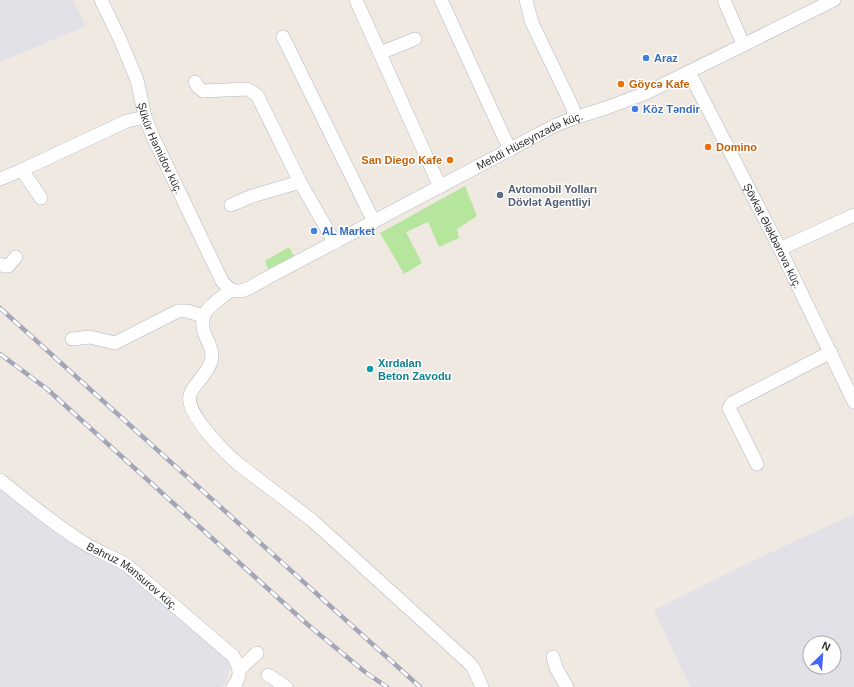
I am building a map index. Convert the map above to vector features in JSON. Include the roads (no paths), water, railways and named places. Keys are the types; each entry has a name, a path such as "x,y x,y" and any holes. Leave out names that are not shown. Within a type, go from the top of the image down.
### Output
{"street":[{"name":"Şükür Həmidov küç.","path":"101,0 119,37 137,80 145,117 153,137 222,281 226,287 231,290"},
{"path":"356,0 440,187"},
{"path":"441,0 510,150"},
{"path":"526,0 532,23 573,108 574,118"},
{"path":"724,0 743,44"},
{"name":"Mehdi Hüseynzadə küç.","path":"231,290 237,292 244,290 556,125 646,93 834,0"},
{"path":"283,37 374,222"},
{"path":"380,53 415,39"},
{"name":"Şövkət Ələkbərova küç.","path":"689,72 780,249 854,402"},
{"path":"195,82 203,91 247,89 257,95 300,182 335,243"},
{"path":"0,179 127,121 145,117"},
{"path":"22,170 41,198"},
{"path":"231,205 252,196 300,182"},
{"path":"780,249 854,215"},
{"path":"0,264 8,266 16,257"},
{"path":"231,290 211,306 203,316 203,329 211,348 212,355 210,364 190,392 189,398 191,410 198,421 229,456 312,521 467,661 473,667 482,687"},
{"path":"72,339 90,337 115,343 178,311 187,311 203,316"},
{"path":"756,464 730,408 732,403 831,352"},
{"name":"Bəhruz Mənsurov küç.","path":"0,480 71,534 86,544 128,566 233,656 240,669"},
{"path":"236,686 240,669 257,653"},
{"path":"553,657 556,668 567,687"},
{"path":"268,675 286,687"}],"railway":[{"path":"0,308 420,687"},
{"path":"0,354 47,389 307,624 365,672 387,687"}],"place":[{"name":"Araz","path":"646,58"},
{"name":"Göycə Kafe","path":"621,84"},
{"name":"Köz Təndir","path":"635,109"},
{"name":"Domino","path":"708,147"},
{"name":"San Diego Kafe","path":"450,160"},
{"name":"Avtomobil Yolları Dövlət Agentliyi","path":"500,195"},
{"name":"AL Market","path":"314,231"},
{"name":"Xırdalan Beton Zavodu","path":"370,369"}]}
